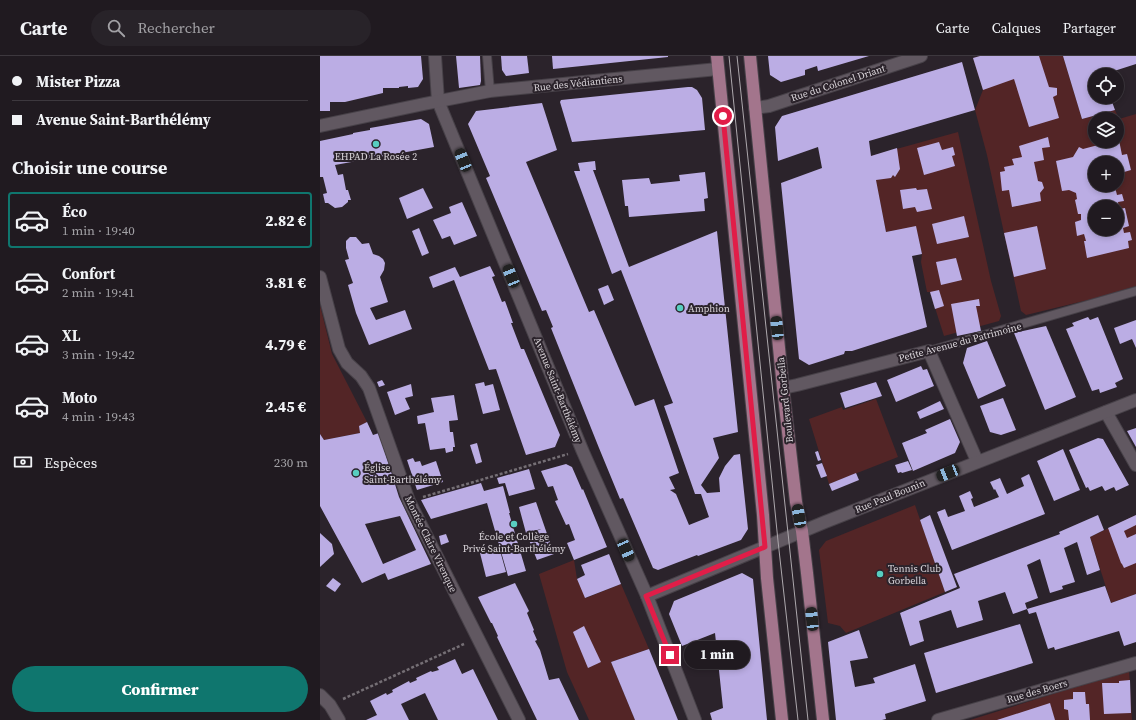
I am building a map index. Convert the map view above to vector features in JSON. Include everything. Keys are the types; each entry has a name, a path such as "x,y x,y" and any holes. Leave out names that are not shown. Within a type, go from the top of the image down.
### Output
{"main road":[{"path":"717,56 782,720"},
{"name":"Boulevard Gorbella","path":"750,56 783,388 796,502 802,531 823,720"}],"street":[{"name":"Avenue Saint-Barthélémy","path":"434,56 438,101 580,445 646,596 695,720"},
{"name":"Rue du Colonel Driant","path":"755,108 769,106 921,56"},
{"name":"Rue des Védiantiens","path":"320,126 490,91 718,69"},
{"name":"Montée Claire Virenque","path":"320,277 340,349 346,363 361,376 369,388 409,501 519,720"},
{"name":"Petite Avenue du Patrimoine","path":"783,388 929,351"},
{"path":"929,351 977,461"},
{"name":"Rue Paul Bounin","path":"646,596 802,531 977,461 1136,400"},
{"path":"1106,412 1136,465"},
{"name":"Rue des Boers","path":"938,720 1136,663"},
{"path":"320,695 330,705 339,720"}],"lane":[{"path":"487,56 490,91"},
{"name":"Petite Avenue du Patrimoine","path":"929,351 1136,291"}],"path":[{"path":"409,501 566,454"},
{"path":"330,705 477,638"}],"shaded area":[{"path":"980,56 1063,56 1082,119 1088,117 1088,148 1124,148 1124,118 1136,114 1136,286 1092,299 1026,315 1021,311 987,155 975,110 983,90 973,58"},
{"path":"958,132 991,281 1001,316 999,321 944,336 930,292 927,292 921,262 922,254 916,227 886,232 871,156"},
{"path":"320,305 332,354 367,422 359,426 360,433 324,440 320,434"},
{"path":"876,399 898,457 829,484 809,419 842,407 843,410"},
{"name":"Tennis Club Gorbella","path":"915,505 945,592 846,633 840,626 828,623 819,550 826,541"},
{"path":"1136,515 1136,594 1111,603 1090,537"},
{"path":"574,560 577,579 586,598 621,584 649,649 611,662 635,720 589,720 567,672 539,574"},
{"path":"1129,670 1132,720 970,720"}],"building":[{"path":"320,56 421,56 423,79 418,87 408,88 408,86 399,88 383,88 383,93 345,102 330,102 330,111 320,111"},
{"path":"456,56 480,56 480,85 459,88"},
{"path":"501,56 527,56 529,73 506,76 502,70"},
{"path":"552,56 668,56 668,57 553,69"},
{"path":"768,56 869,56 818,71 817,66 805,70 805,75 781,82 770,75"},
{"path":"980,56 1039,56 1049,87 1057,88 1057,95 1053,97 1059,118 1029,127 1014,79 983,90 973,58"},
{"path":"1063,56 1136,56 1136,64 1124,68 1088,68 1088,104 1113,104 1115,110 1108,112 1088,112 1088,117 1082,119"},
{"path":"962,62 975,110 869,141 871,156 897,148 900,169 895,177 893,175 891,178 876,180 886,232 916,226 922,254 912,256 927,327 852,351 845,351 844,354 809,365 799,359 781,183 822,168 818,147 778,161 775,127 782,116"},
{"path":"692,87 697,90 702,98 705,130 572,142 560,102 561,100"},
{"path":"542,103 557,150 526,162 589,312 594,310 635,406 654,399 679,473 669,477 675,489 670,490 676,494 689,525 709,517 701,494 695,494 664,406 673,403 621,270 612,274 574,171 580,171 578,163 595,161 596,170 593,170 629,267 717,231 738,432 713,438 719,458 701,485 707,493 720,492 719,478 725,466 734,455 740,454 748,529 741,540 658,570 653,568 623,498 620,499 551,328 553,327 546,310 542,311 486,178 490,176 468,124 476,111"},
{"name":"EHPAD La Rosée 2","path":"421,119 429,124 434,147 335,165 338,175 343,174 346,190 348,190 351,200 348,200 348,202 342,207 335,208 328,203 325,203 323,194 327,193 323,177 320,177 320,141 370,130 370,128"},
{"path":"1048,137 1050,147 1042,148 1044,160 1034,162 1038,181 1042,182 1044,188 1040,193 1041,201 1012,207 1009,190 1002,191 1000,172 1005,171 1004,167 1014,165 1012,159 1022,157 1019,146"},
{"path":"939,142 942,150 953,147 955,155 952,156 955,166 924,175 917,148"},
{"path":"1079,147 1083,149 1121,148 1122,155 1127,154 1131,170 1124,172 1124,156 1088,156 1088,192 1116,192 1117,195 1122,194 1124,200 1088,200 1088,236 1124,236 1124,233 1130,232 1132,240 1128,241 1129,248 1087,258 1084,234 1077,236 1075,222 1081,220 1081,214 1078,214 1075,200 1077,199 1076,193 1069,190 1062,191 1056,161 1073,157"},
{"path":"705,172 708,198 704,199 705,211 629,217 628,206 625,206 622,180 649,178 651,184 680,181 679,175"},
{"path":"423,188 433,208 407,219 399,198"},
{"path":"916,188 917,190 927,189 932,209 917,212 915,207 903,209 900,190"},
{"path":"462,202 477,236 454,245 450,236 442,239 433,220 451,213 449,207"},
{"path":"1124,208 1125,208 1129,226 1124,228"},
{"path":"964,216 969,237 937,244 932,224"},
{"path":"1037,226 1046,269 1014,277 1004,233"},
{"path":"419,228 429,253 422,256 412,231"},
{"path":"350,237 356,237 362,244 369,243 373,254 383,259 385,263 384,270 380,277 388,302 370,308 376,320 405,310 412,329 369,345 356,313 348,285 353,283 345,260 349,259 346,241"},
{"path":"956,258 962,280 941,285 936,262"},
{"path":"490,266 495,276 492,277 502,302 505,301 513,323 511,323 521,349 524,349 560,435 555,447 526,455 496,369 489,370 454,280 433,288 429,277 455,267 460,277"},
{"path":"608,285 614,300 604,305 598,289"},
{"path":"939,290 944,306 935,309 930,292"},
{"path":"979,299 980,306 976,306 981,331 957,336 951,304"},
{"path":"1088,317 1090,320 1098,317 1123,379 1115,383 1117,387 1100,393 1099,389 1092,391 1066,329 1074,326 1072,323"},
{"path":"1136,320 1136,348 1132,339 1120,344 1114,328"},
{"path":"1046,326 1076,397 1045,410 1014,333"},
{"path":"987,341 1006,386 978,399 963,363 967,348"},
{"path":"921,366 923,370 927,369 934,386 896,402 887,380"},
{"path":"382,380 385,385 379,387 377,382"},
{"path":"484,382 485,386 493,384 500,410 483,414 475,384"},
{"path":"876,382 882,396 845,408 840,393"},
{"path":"411,384 413,396 405,398 410,409 395,415 387,392"},
{"path":"454,395 458,420 449,421 450,432 453,432 455,447 453,447 453,451 446,453 445,448 430,450 425,423 418,424 417,416 434,412 431,398"},
{"path":"1003,398 1016,430 1001,435 990,432 980,406"},
{"path":"940,401 944,409 920,419 917,412"},
{"path":"950,419 960,442 955,453 913,471 902,443 927,433 925,430"},
{"path":"367,422 373,435 379,433 399,497 431,564 388,580 385,573 362,583 320,506 320,434 324,440 360,433 359,426","holes":["400,516 416,550 383,564 365,524"]},
{"path":"1136,428 1136,447 1127,431"},
{"path":"1098,438 1103,439 1129,485 1116,491 1114,487 1105,491 1102,486 1090,491 1088,487 1086,488 1069,450"},
{"path":"477,443 482,462 476,464 470,445"},
{"path":"1063,449 1080,490 1054,501 1037,461"},
{"path":"818,451 821,460 818,461 815,452"},
{"path":"413,458 415,462 420,461 422,466 436,461 443,482 417,490 407,460"},
{"path":"908,461 912,470 898,473 895,465"},
{"path":"822,463 827,476 821,478 816,465"},
{"path":"566,464 572,467 582,490 583,489 607,547 574,560 567,543 575,540 569,524 566,525 555,501 558,500 553,486 548,487 541,471"},
{"path":"529,469 535,489 509,496 505,483 499,484 497,478"},
{"path":"856,473 859,480 832,491 829,484"},
{"path":"1029,474 1045,514 952,550 937,512 945,509 948,517 965,511 959,496 970,491 973,498 971,499 974,507 999,497 990,482 1000,478 1007,494 1024,486 1021,478"},
{"path":"481,483 484,491 503,486 509,513 526,571 508,576 487,503 431,519 421,500"},
{"path":"536,502 554,554 537,560 527,535 541,529 526,533 519,507"},
{"path":"930,515 957,587 945,592 920,520"},
{"path":"1098,515 1104,530 1090,537 1100,570 1087,575 1077,542 1064,548 1075,582 1062,586 1063,589 1050,593 1040,559 1027,565 1038,598 1025,603 1027,609 1013,614 1005,592 978,601 983,620 957,628 951,610 919,621 924,641 910,646 900,613 960,588 954,574 1060,534 1059,532"},
{"path":"1136,515 1136,525 1124,531 1127,538 1136,534 1136,563 1124,568 1108,528"},
{"path":"320,533 332,544 334,554 320,567"},
{"path":"446,534 449,542 441,545 439,536"},
{"path":"499,547 506,572 486,577 480,553"},
{"path":"609,554 621,584 585,598 577,579 585,575 581,565"},
{"path":"742,573 753,579 767,720 712,720 710,713 723,708 715,633 682,646 669,614 674,601"},
{"path":"333,578 341,584 335,592 326,586"},
{"path":"515,583 529,611 527,613 537,640 535,641 540,650 549,680 559,678 579,720 537,720 497,637 498,636 492,623 478,597"},
{"path":"1105,586 1111,603 1136,594 1136,642 1124,646 1119,631 1055,650 1054,647 1048,649 1036,612 1029,614 1027,609"},
{"path":"1020,624 1033,663 936,693 924,653"},
{"path":"584,626 601,662 588,668 573,632"},
{"path":"859,630 868,658 850,661 855,687 875,683 873,678 915,664 926,701 885,714 886,719 882,720 836,720 828,642"},
{"path":"649,649 678,720 635,720 611,662"},
{"path":"455,659 462,674 473,669 498,720 438,720 425,693 401,704 409,720 366,720 377,715 370,701 386,693 387,695 393,692 392,690 409,681 410,683 417,680 416,678 431,671 439,670 437,667"},
{"path":"1130,680 1131,713 1104,714 1102,683 1119,683 1119,681"},
{"path":"1073,692 1085,692 1086,704 1089,704 1090,720 1069,720 1068,710 1064,709 1064,700 1073,699"},
{"path":"1050,703 1055,720 997,720"}],"tram line":[{"path":"729,56 778,541 798,720"},
{"path":"737,56 808,720"}],"place":[{"name":"EHPAD La Rosée 2","path":"376,144"},
{"name":"Amphion","path":"680,308"},
{"name":"Église Saint-Barthélémy","path":"356,473"},
{"name":"École et Collège Privé Saint-Barthélémy","path":"514,524"},
{"name":"Tennis Club Gorbella","path":"880,574"}],"route":[{"path":"670,655 646,596 765,547 723,116"}]}
